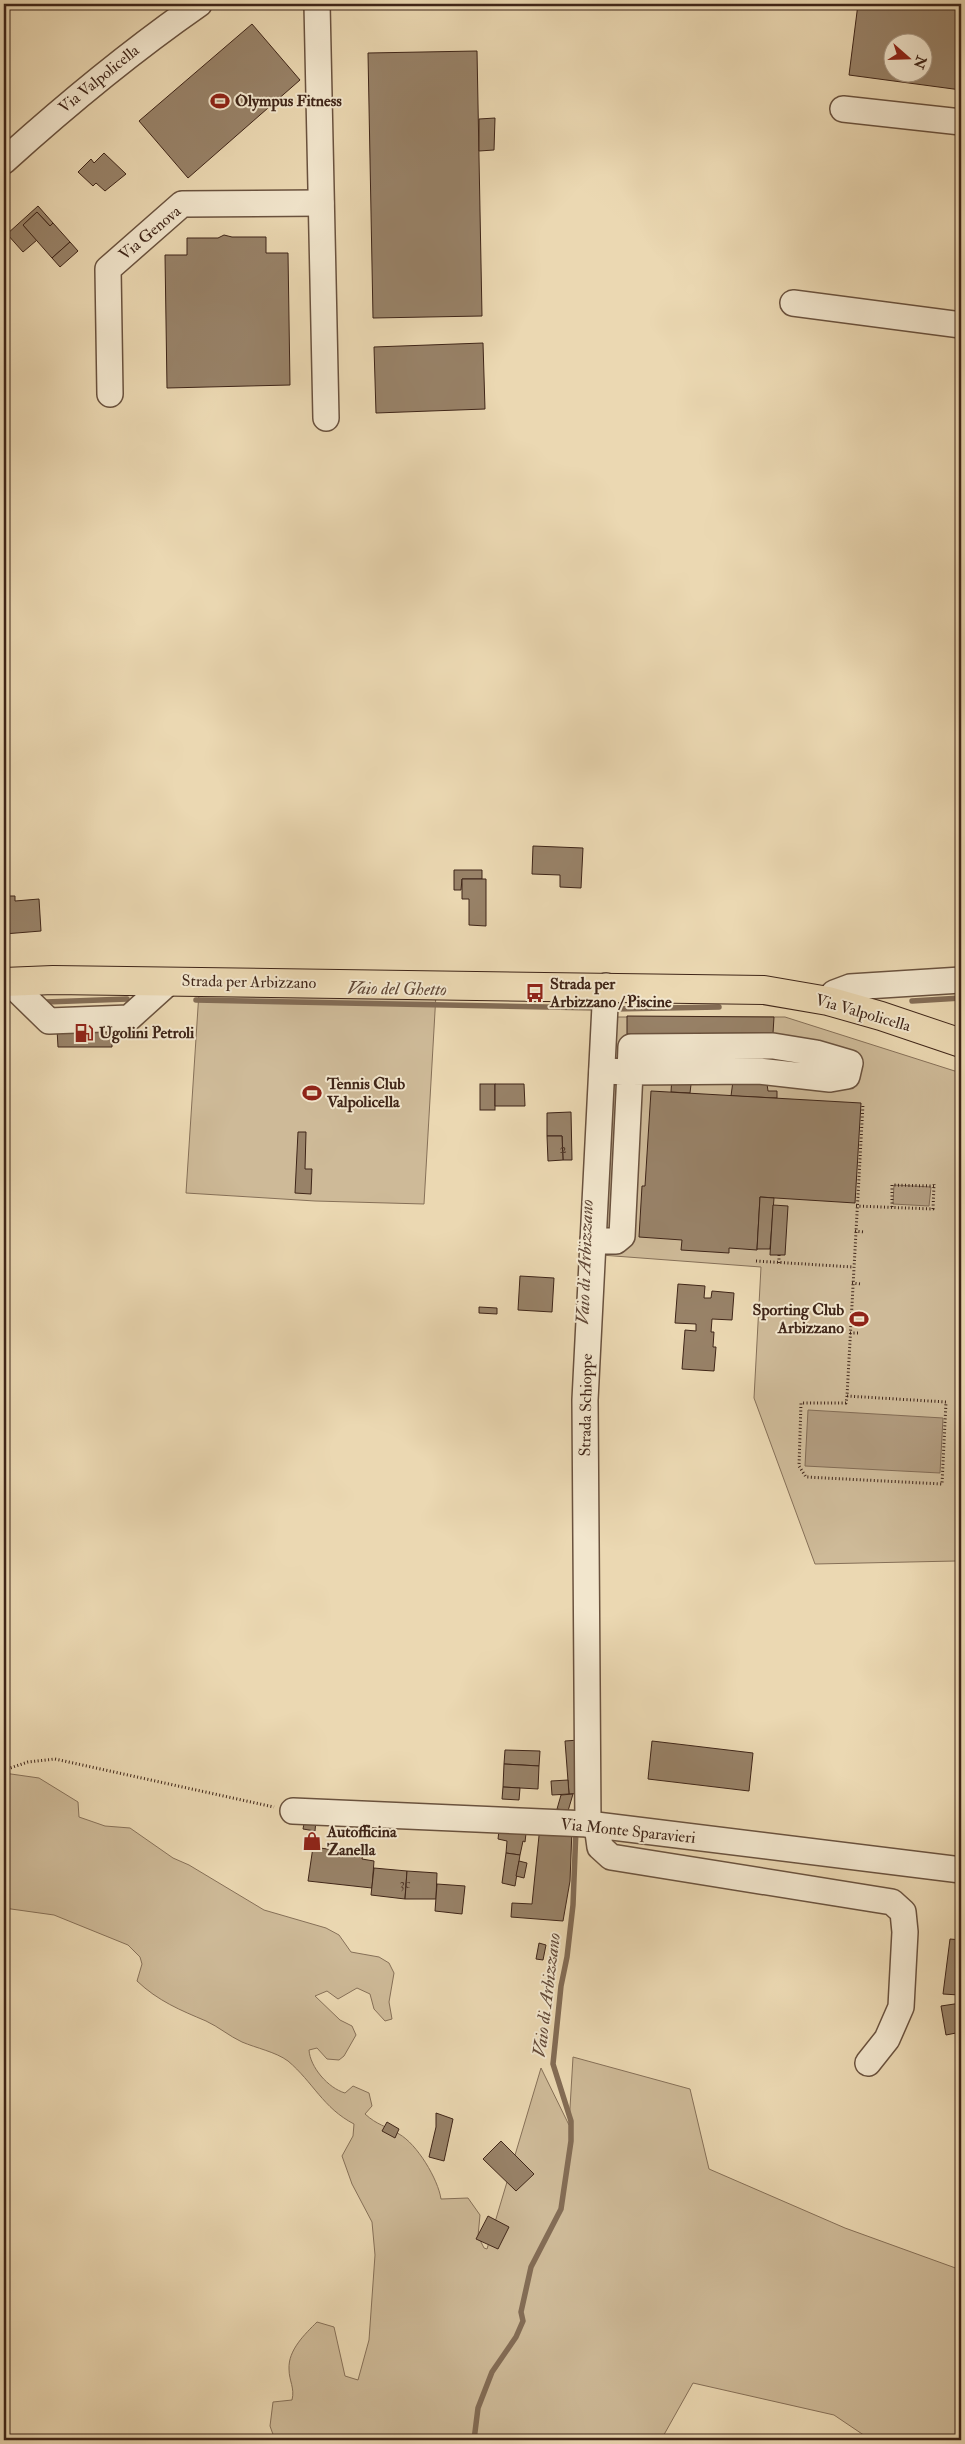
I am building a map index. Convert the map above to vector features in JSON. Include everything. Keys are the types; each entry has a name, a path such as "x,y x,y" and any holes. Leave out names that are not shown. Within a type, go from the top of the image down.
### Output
{"main road":[{"name":"Strada per Arbizzano","path":"7,982 53,980 170,981 606,986 764,990"},
{"name":"Via Valpolicella","path":"764,990 828,1001 881,1016 961,1043"}],"street":[{"name":"Via Valpolicella","path":"4,161 85,89 151,37 199,4"},
{"path":"317,4 326,418"},
{"path":"843,109 961,122"},
{"name":"Via Genova","path":"110,394 108,268 182,204 321,203"},
{"path":"793,303 961,325"},
{"path":"828,1001 834,993 850,987 961,980"},
{"path":"7,982 49,1021 129,1018 170,981"},
{"name":"Strada Schioppe","path":"606,986 614,1072 593,1241 585,1400 593,1825 600,1847 611,1857 892,1902 903,1912 905,1932 900,2008 887,2039 868,2063"},
{"path":"773,1046 816,1053 850,1063 847,1076 830,1080 759,1071 614,1072 631,1047 773,1046"},
{"name":"Via Monte Sparavieri","path":"293,1811 593,1825 961,1870"}],"path":[{"path":"847,1396 946,1402 942,1484 806,1477 799,1466 801,1403 846,1403 852,1267 863,1104"},
{"path":"856,1206 933,1209 934,1185 892,1185 892,1207"},
{"path":"855,1231 864,1232"},
{"path":"779,1255 779,1263"},
{"path":"756,1260 852,1267"},
{"path":"852,1283 861,1284"},
{"path":"850,1333 859,1333"},
{"path":"4,1770 28,1762 55,1759 293,1811"}],"shaded area":[{"name":"Tennis Club Valpolicella","path":"199,992 436,994 424,1204 315,1201 186,1193"},
{"name":"Sporting Club Arbizzano","path":"615,1017 785,1017 961,1073 961,1446 956,1561 815,1564 754,1398 761,1267 601,1255"},
{"path":"894,1185 931,1187 929,1206 893,1204"},
{"path":"808,1410 943,1418 940,1473 805,1466"},
{"path":"4,1773 39,1778 78,1802 79,1817 105,1826 130,1828 173,1858 189,1865 264,1910 326,1928 339,1935 351,1952 379,1957 389,1963 394,1973 389,2002 392,2019 385,2021 374,2009 370,1994 357,1988 338,1999 327,1991 315,1996 340,2020 352,2026 356,2035 344,2056 339,2060 327,2059 317,2048 309,2050 310,2057 316,2070 332,2087 345,2093 353,2086 369,2093 372,2106 365,2114 399,2134 413,2146 431,2172 441,2199 468,2198 480,2215 478,2236 484,2248 487,2249 541,2068 569,2125 573,2057 690,2089 709,2169 845,2228 961,2270 961,2440 871,2440 834,2415 693,2383 661,2440 275,2440 270,2426 273,2402 292,2400 293,2392 289,2362 294,2349 307,2332 317,2322 334,2327 345,2376 358,2380 369,2340 375,2255 372,2222 352,2184 342,2156 353,2136 354,2124 343,2118 326,2103 288,2061 237,2040 211,2023 170,2004 145,1988 137,1981 142,1964 140,1957 128,1945 54,1915 4,1908"}],"building":[{"path":"858,4 961,4 961,90 901,82 932,82 932,32 882,32 882,79 849,75"},
{"name":"Olympus Fitness","path":"252,24 300,80 188,178 139,121"},
{"path":"477,51 482,316 373,318 368,53"},
{"path":"495,118 494,150 479,151 479,119"},
{"path":"104,153 126,174 105,191 96,183 93,186 78,172 91,159 94,163"},
{"path":"38,206 53,223 50,226 37,212 23,225 37,240 23,252 7,234"},
{"path":"37,212 50,226 53,223 70,242 52,258 23,225"},
{"path":"224,235 232,237 266,237 266,253 288,253 290,385 167,388 165,255 187,255 187,238 218,238"},
{"path":"70,242 78,251 60,267 52,258"},
{"path":"483,343 485,409 376,413 374,347"},
{"path":"533,846 583,848 581,888 560,887 560,875 532,874"},
{"path":"454,870 482,870 482,879 462,879 461,890 454,890"},
{"path":"462,879 486,879 486,926 469,925 469,899 462,899"},
{"path":"6,896 15,896 15,901 39,899 41,931 4,934 4,902 7,902"},
{"path":"627,1016 774,1017 773,1033 627,1034"},
{"path":"57,1029 112,1029 112,1047 58,1047"},
{"path":"672,1076 692,1076 690,1093 671,1092"},
{"path":"733,1081 767,1084 768,1091 777,1091 777,1098 731,1096"},
{"path":"480,1084 495,1084 495,1110 480,1110"},
{"path":"495,1084 524,1084 525,1106 495,1106"},
{"path":"651,1091 861,1103 855,1203 760,1197 757,1250 729,1248 729,1253 681,1250 682,1240 639,1237 642,1186 645,1186"},
{"path":"571,1112 572,1160 563,1160 562,1136 547,1136 547,1113"},
{"path":"298,1132 306,1132 305,1169 312,1169 311,1194 295,1193"},
{"path":"547,1136 562,1136 563,1160 548,1161"},
{"path":"760,1197 774,1198 770,1249 757,1249"},
{"path":"773,1205 788,1206 785,1255 770,1255"},
{"path":"520,1276 554,1278 552,1312 518,1310"},
{"path":"678,1284 705,1286 704,1298 711,1298 712,1291 734,1293 732,1320 712,1319 711,1332 714,1332 713,1347 716,1347 714,1371 682,1369 685,1330 696,1331 696,1324 675,1323"},
{"path":"479,1307 497,1308 497,1314 479,1313"},
{"path":"579,1740 583,1793 569,1794 565,1741"},
{"path":"652,1741 753,1753 749,1791 648,1779"},
{"path":"505,1750 540,1751 539,1766 504,1764"},
{"path":"504,1764 539,1766 538,1789 503,1787"},
{"path":"568,1780 569,1794 552,1795 551,1781"},
{"path":"503,1787 520,1788 519,1800 502,1799"},
{"path":"573,1794 568,1811 557,1809 561,1795"},
{"path":"305,1818 316,1820 315,1831 303,1829"},
{"path":"500,1822 527,1825 525,1842 523,1841 520,1855 506,1853 507,1841 498,1839"},
{"path":"540,1826 572,1829 570,1881 563,1921 511,1917 512,1903 532,1904"},
{"path":"313,1847 363,1854 362,1859 374,1861 372,1888 308,1881"},
{"path":"506,1853 520,1855 515,1886 502,1883"},
{"path":"519,1861 527,1863 524,1878 516,1876"},
{"path":"374,1868 407,1871 405,1899 371,1895"},
{"path":"407,1871 437,1873 436,1899 405,1899"},
{"path":"437,1884 465,1886 462,1914 435,1911"},
{"path":"950,1939 961,1940 959,1995 943,1994"},
{"path":"539,1943 546,1945 543,1960 536,1959"},
{"path":"961,2003 961,2032 946,2035 941,2006"},
{"path":"436,2113 453,2119 444,2161 429,2157 436,2127"},
{"path":"387,2122 399,2129 395,2138 382,2131"},
{"path":"501,2141 534,2174 516,2191 483,2159"},
{"path":"488,2216 509,2227 498,2249 476,2239"}],"waterway":[{"name":"Vaio del Ghetto","path":"912,1001 961,998"},
{"name":"Vaio del Ghetto","path":"46,1002 127,999"},
{"name":"Vaio del Ghetto","path":"196,1000 598,1008"},
{"name":"Vaio del Ghetto","path":"613,1009 719,1007"},
{"name":"Vaio di Arbizzano","path":"474,2440 478,2408 492,2372 516,2337 523,2321 521,2312 531,2267 561,2209 571,2141 571,2121 553,2064 561,1986 567,1957 573,1905 576,1829"}],"place":[{"name":"Olympus Fitness","path":"220,101"},
{"name":"Strada per Arbizzano / Piscine","path":"535,993"},
{"name":"Ugolini Petroli","path":"84,1033"},
{"name":"Tennis Club Valpolicella","path":"312,1093"},
{"name":"Sporting Club Arbizzano","path":"859,1319"},
{"name":"Autofficina Zanella","path":"312,1841"}]}
